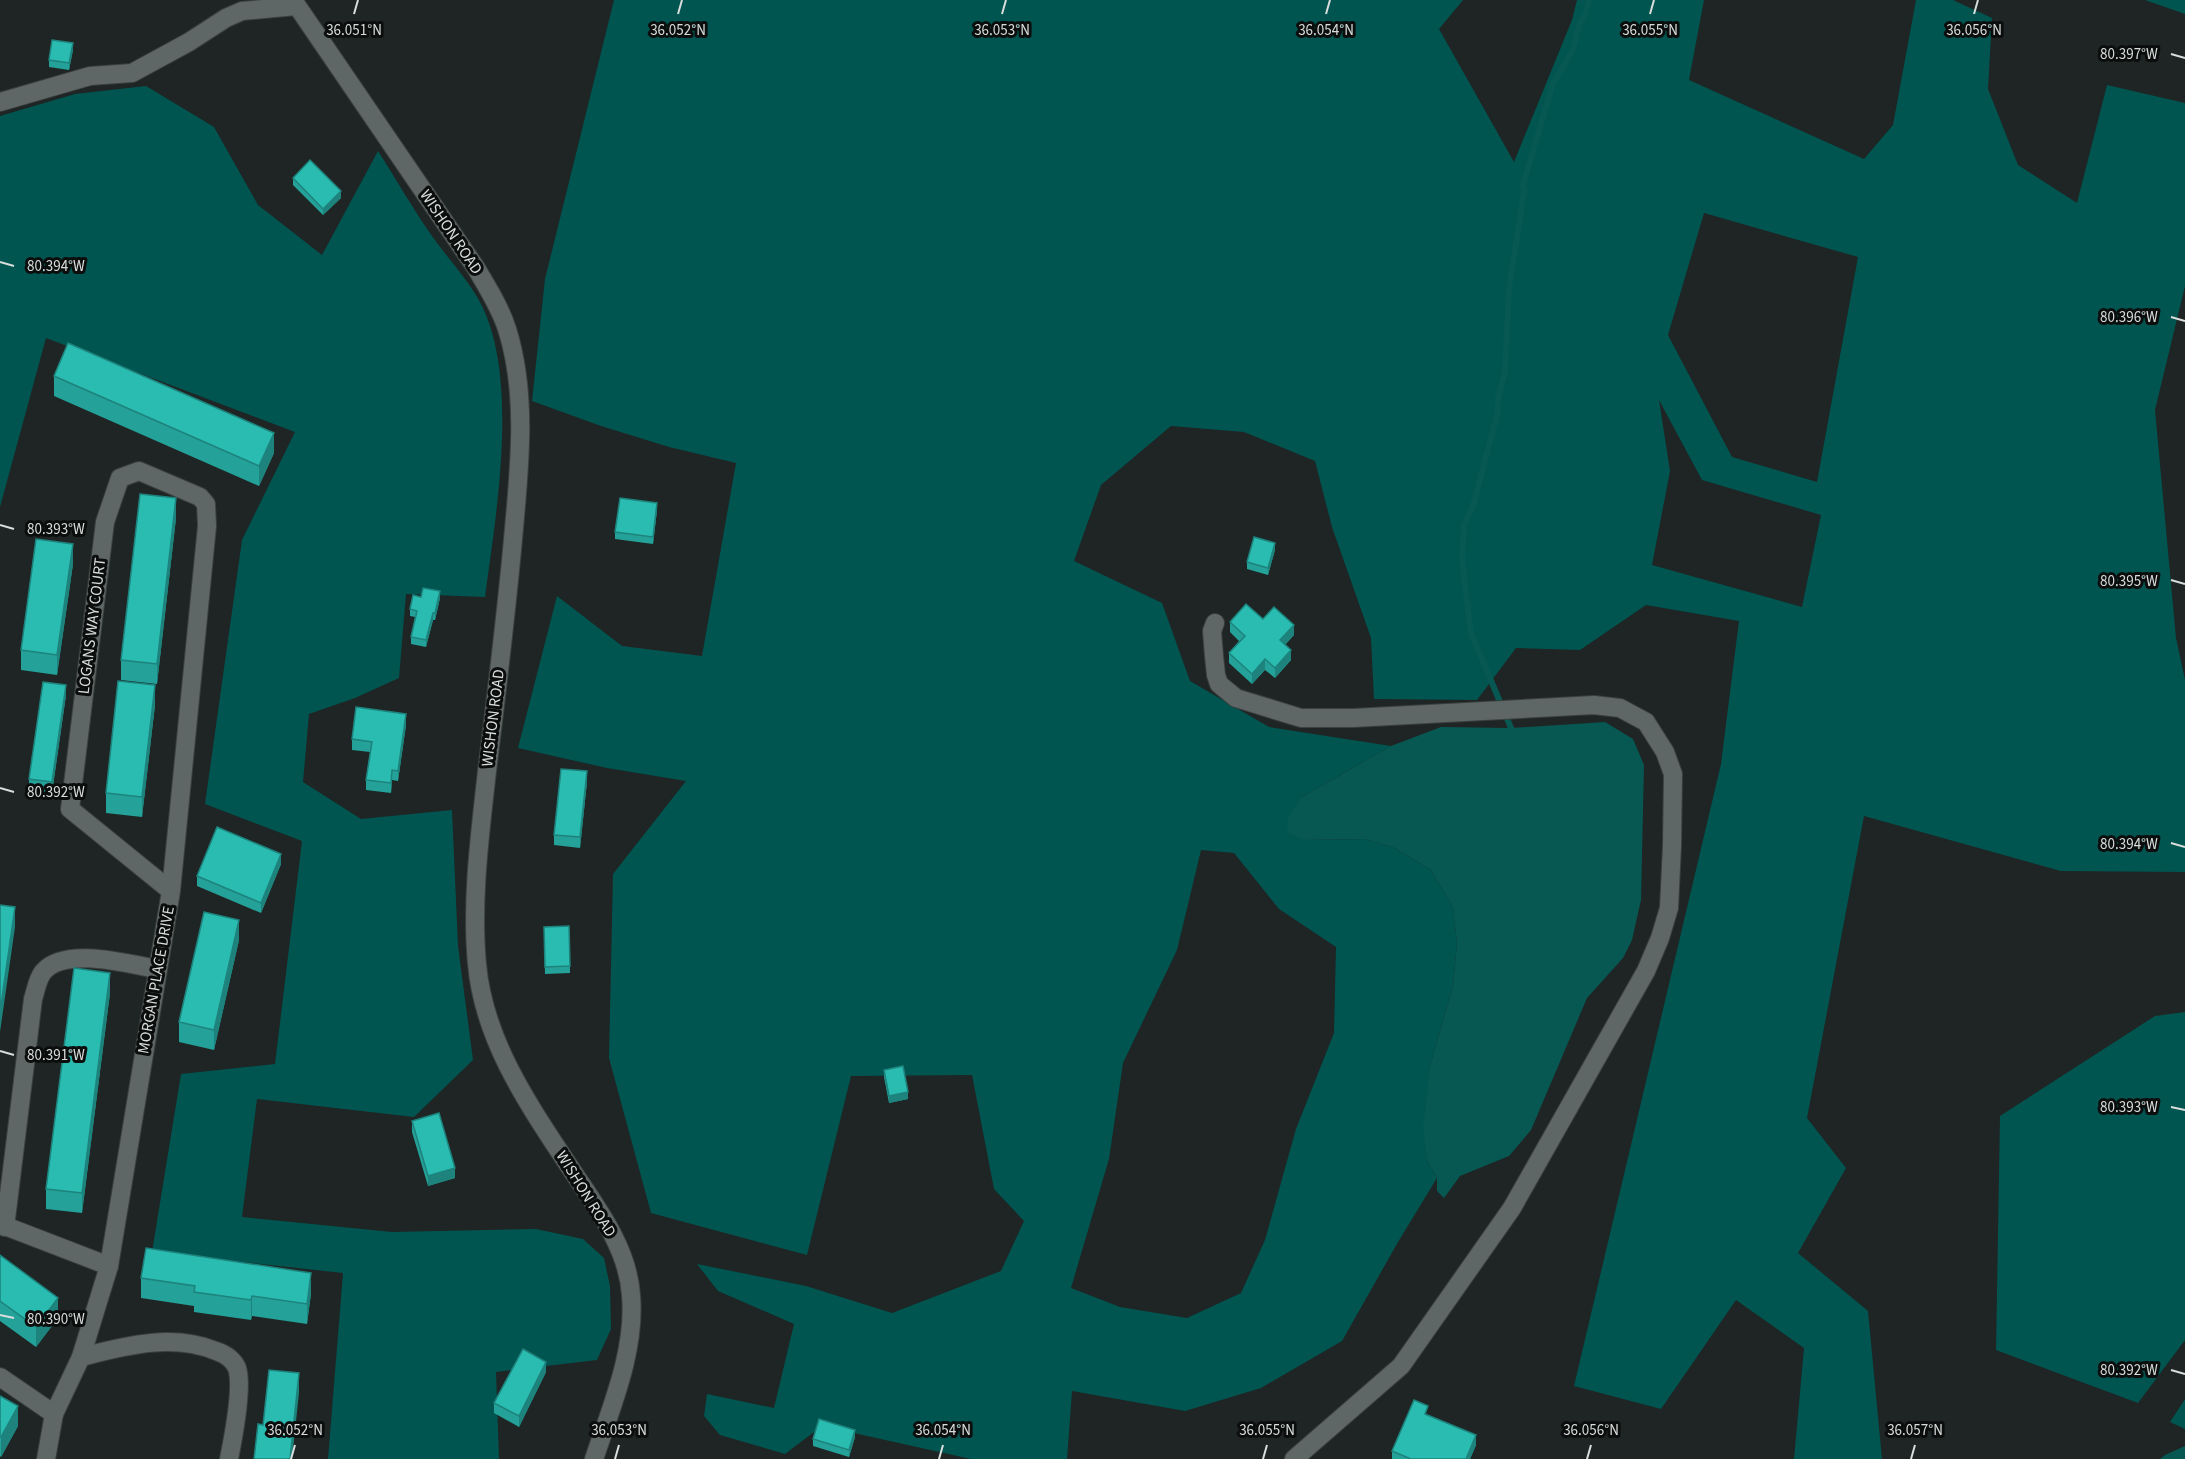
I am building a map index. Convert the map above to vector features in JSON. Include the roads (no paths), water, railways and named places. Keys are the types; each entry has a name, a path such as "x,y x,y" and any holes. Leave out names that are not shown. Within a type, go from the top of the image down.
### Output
{"street":[{"path":"0,102 90,75 132,73 242,11 294,3"},
{"name":"WISHON ROAD","path":"294,3 476,268 497,305 507,329 515,362 519,414 519,474 511,568 482,816 476,910 476,962 479,988 489,1021 512,1076 529,1106 592,1199 618,1244 627,1268 632,1311 628,1345 594,1459"},
{"name":"LOGANS WAY COURT","path":"171,891 70,809 105,522 120,478 139,471 200,497 206,504 207,526 200,597"},
{"name":"MORGAN PLACE DRIVE","path":"54,1414 81,1357 109,1266 171,891 200,597"},
{"path":"1215,623 1212,631 1216,675 1219,684 1236,698 1301,717 1353,718 1594,705 1620,708 1646,722 1665,752 1673,774 1669,908 1660,938 1646,971 1598,1059 1512,1208 1401,1366 1294,1459"},
{"path":"109,1266 2,1225 33,999 41,974 54,964 80,958 157,969"},
{"path":"81,1357 154,1342 180,1342 205,1346 222,1353 236,1365 238,1373 229,1459"},
{"path":"0,1377 54,1414 46,1459"}],"waterway":[{"path":"1511,728 1471,633 1462,560 1464,525 1473,506 1498,411 1498,398 1505,372 1509,288 1524,192 1523,185 1552,86 1573,49 1589,0"}]}
